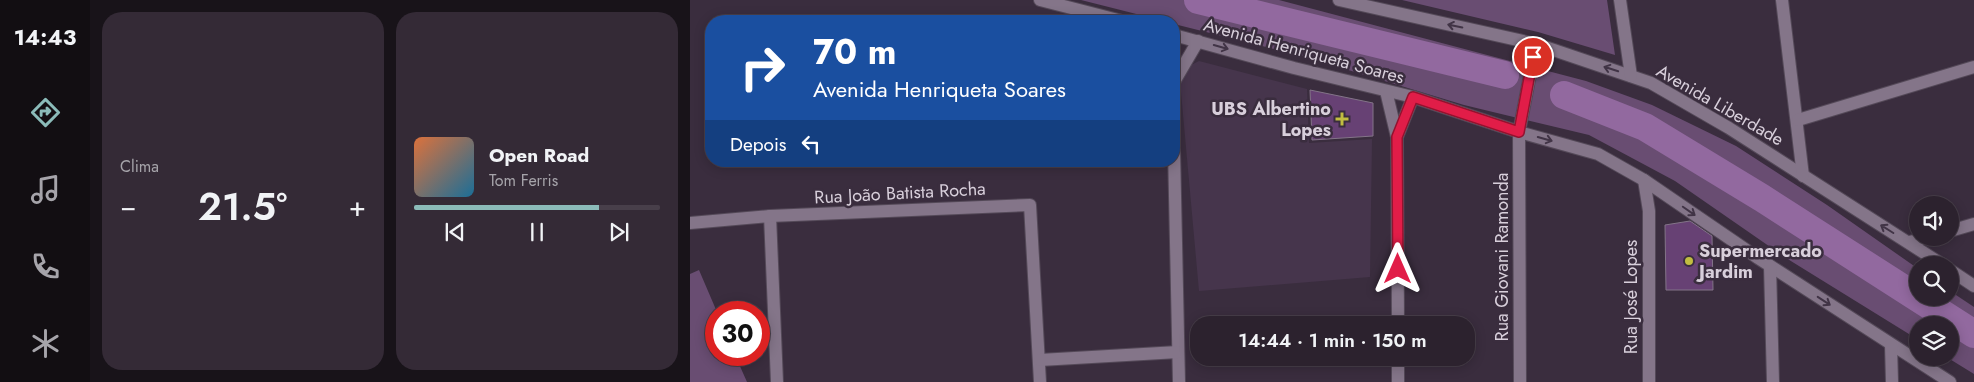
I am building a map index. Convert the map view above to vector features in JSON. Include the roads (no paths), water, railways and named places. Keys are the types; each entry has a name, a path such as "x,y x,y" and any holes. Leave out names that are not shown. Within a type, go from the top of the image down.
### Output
{"street":[{"path":"1040,0 1099,15"},
{"name":"Avenida Liberdade","path":"1339,0 1536,44 1651,83 1729,128 1909,242"},
{"path":"1620,0 1631,76"},
{"path":"1782,0 1798,120 1803,176"},
{"name":"Avenida Henriqueta Soares","path":"1180,36 1294,68 1413,97 1519,132 1598,154 1644,180 1770,266 1950,382"},
{"path":"1180,72 1198,40"},
{"name":"Rua Giovani Ramonda","path":"1520,382 1519,132 1536,44"},
{"path":"1798,120 1974,67"},
{"path":"1386,91 1397,137 1398,316"},
{"path":"1397,137 1413,97"},
{"path":"1174,167 1179,382"},
{"name":"Rua José Lopes","path":"1644,180 1649,211 1648,382"},
{"path":"1649,211 1668,196"},
{"name":"Rua João Batista Rocha","path":"690,223 770,216 1030,205 1040,360"},
{"path":"770,216 777,382"},
{"path":"1959,228 1974,224"},
{"name":"Avenida Liberdade","path":"1915,246 1930,256"},
{"path":"1770,266 1773,382"},
{"path":"1959,276 1974,286"},
{"path":"1891,345 1892,382"},
{"path":"1040,382 1040,360 1178,352"},
{"path":"1398,366 1398,382"}],"waterway":[{"path":"1198,0 1505,75"},
{"path":"1564,95 1645,127 1762,198 1974,334"}],"place":[{"name":"UBS Albertino Lopes","path":"1342,119"},
{"name":"Supermercado Jardim","path":"1689,261"}]}
